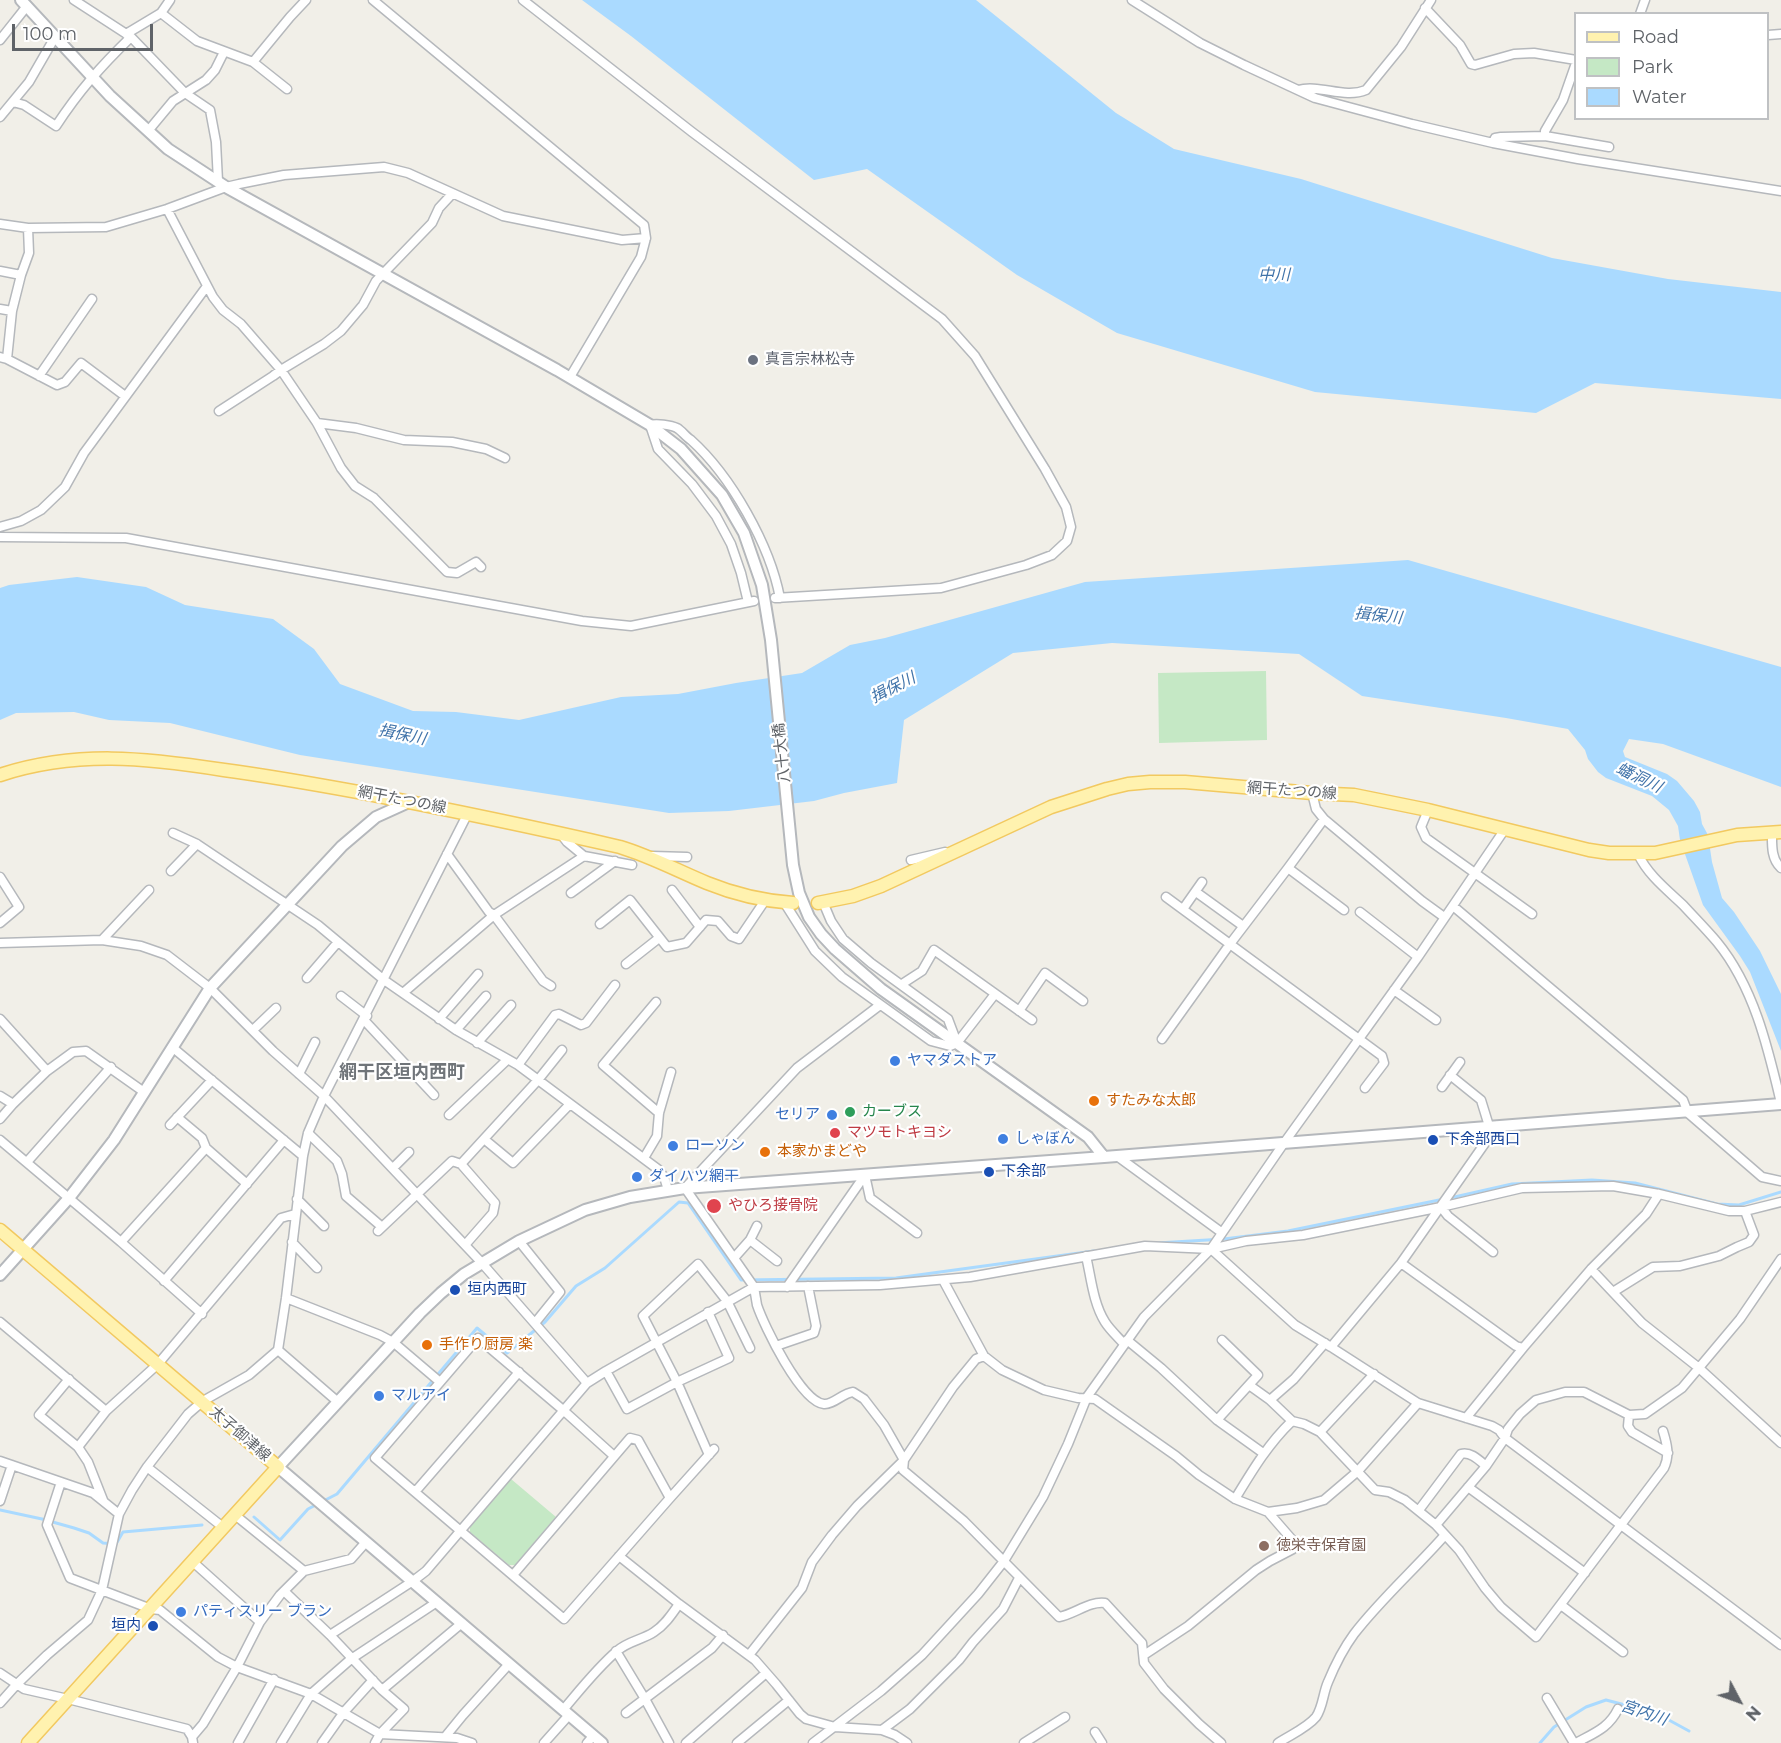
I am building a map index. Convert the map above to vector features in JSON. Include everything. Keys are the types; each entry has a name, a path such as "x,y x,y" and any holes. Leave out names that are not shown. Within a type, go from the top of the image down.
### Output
{"main road":[{"name":"網干たつの線","path":"0,775 39,765 109,758 158,760 299,781 468,813 620,847 709,884 749,896 789,903"},
{"name":"網干たつの線","path":"820,902 853,896 881,886 1051,807 1128,784 1185,782 1354,795 1609,853 1655,853 1737,835 1777,832"},
{"name":"太子御津線","path":"0,1230 278,1467 28,1743"}],"street":[{"path":"74,0 128,36 185,93 210,110 222,184"},
{"path":"13,102 24,105 56,126 75,98 128,36 161,13 170,0"},
{"path":"254,62 306,0"},
{"path":"373,0 644,225 646,238 641,257 570,377"},
{"path":"0,537 126,538 582,621 632,626 752,601 731,544 716,516 693,484 658,449 650,425 654,424 676,428 717,466 758,534 778,585 778,598 941,588 1026,566 1052,555 1067,541 1071,527 1066,507 1045,469 975,356 942,319 692,132 523,0"},
{"path":"1132,0 1200,43 1315,98 1492,143 1781,191"},
{"path":"1298,90 1307,87 1348,93 1366,90 1401,47 1431,0"},
{"path":"0,40 24,3"},
{"name":"八十大橋","path":"24,3 110,96 168,149 222,184 570,377 650,425 681,450 722,495 744,533 762,585 771,640 793,865 799,893 809,916 835,949 881,989 1088,1137 1104,1157"},
{"path":"1425,8 1460,45 1471,64 1475,65 1514,54 1534,53 1574,62"},
{"path":"161,13 197,41 254,62 287,89"},
{"path":"0,119 29,82 55,37"},
{"path":"148,131 173,101 206,80 215,70 224,52"},
{"path":"1545,136 1545,131 1563,100 1574,65"},
{"path":"1492,143 1495,138 1501,137 1545,136 1609,147"},
{"path":"0,224 28,228 106,227 167,209 222,184 284,175 384,167 408,173 503,216 622,240 646,238"},
{"path":"219,411 341,331 363,305 376,281 432,223 439,208 452,194"},
{"path":"167,209 213,297 241,324 280,370 317,423 341,468 355,486 375,498 447,572 457,573 476,562 481,567"},
{"path":"28,228 29,253 12,311 4,358 57,385 65,382 81,363 125,396"},
{"path":"0,271 21,275"},
{"path":"0,527 21,521 41,510 64,487 84,453 207,286"},
{"path":"39,376 92,298"},
{"path":"0,309 12,311"},
{"path":"317,423 356,428 404,440 453,441 486,449 506,458"},
{"path":"1312,793 1316,809 1324,819 1444,917"},
{"path":"0,1275 69,1198 114,1140 210,988 342,846 376,817 409,802"},
{"path":"1428,810 1421,826 1426,838 1532,914"},
{"path":"0,1703 17,1684 88,1620 102,1590 119,1515 147,1467 188,1414 203,1401 249,1375 278,1350 303,1156 308,1133 324,1096 468,813"},
{"path":"1162,1039 1324,819"},
{"path":"813,1743 904,1671 937,1640 1004,1561 1043,1497 1087,1397 1144,1317 1211,1249 1418,957 1505,829"},
{"path":"1777,832 1772,850 1781,868"},
{"path":"173,833 197,844 318,925 384,980 439,1019 518,1065 644,1158 662,1173 668,1190"},
{"path":"561,833 567,842 584,856 632,865"},
{"path":"171,871 197,844"},
{"path":"911,860 969,846"},
{"path":"447,854 489,912 494,915 543,981 551,987"},
{"path":"594,1741 566,1712 278,1467 441,1293 481,1262 585,1210 630,1197 668,1190 1688,1113 1781,1104 1769,1052 1754,1010 1735,968 1703,926 1649,873 1638,854"},
{"path":"403,993 494,915 584,856"},
{"path":"645,856 687,857"},
{"path":"571,893 615,861"},
{"path":"1288,868 1344,910"},
{"path":"0,877 19,907 0,923"},
{"path":"1183,909 1202,882"},
{"path":"102,940 149,890"},
{"path":"672,890 700,927"},
{"path":"1196,892 1243,926"},
{"path":"1166,897 1382,1056 1384,1063 1365,1088"},
{"path":"600,924 630,900 667,947 686,943 706,920 718,921 731,936 739,939 766,899"},
{"path":"820,902 843,939 871,963 948,1019 957,1043"},
{"path":"789,903 815,951 842,977 930,1041 950,1046 957,1043 995,994"},
{"path":"1453,906 1683,1100 1688,1113 1762,1177 1781,1181"},
{"path":"1360,912 1418,957"},
{"path":"626,964 659,938"},
{"path":"0,943 102,940 141,946 167,955 210,988 324,1096 481,1262 587,1383"},
{"path":"307,978 339,942"},
{"path":"902,984 922,971 934,950 1032,1020"},
{"path":"439,1019 478,974"},
{"path":"1019,1011 1045,974 1083,1001"},
{"path":"518,1065 555,1015 559,1014 581,1025 586,1023 615,985"},
{"path":"1394,990 1436,1020"},
{"path":"341,996 365,1018 434,1095"},
{"path":"456,1030 486,996"},
{"path":"656,1002 603,1065 659,1113"},
{"path":"477,1043 511,1005"},
{"path":"685,1188 797,1068 880,1005"},
{"path":"253,1030 276,1008"},
{"path":"0,1019 46,1071"},
{"path":"299,1074 315,1042"},
{"path":"172,1047 303,1156"},
{"path":"460,1164 538,1080 562,1050"},
{"path":"0,1119 46,1071 73,1052 86,1051 144,1092"},
{"path":"449,1115 507,1060"},
{"path":"1442,1087 1460,1062"},
{"path":"27,1162 111,1068"},
{"path":"644,1158 657,1136 659,1113 671,1072"},
{"path":"1450,1076 1481,1100 1493,1126"},
{"path":"170,1125 212,1080"},
{"path":"0,1096 13,1104"},
{"path":"484,1139 513,1163 570,1104"},
{"path":"177,1117 202,1138 206,1148 247,1184"},
{"path":"1270,1400 1328,1345 1401,1263 1493,1126"},
{"path":"308,1133 338,1161 346,1196 380,1229 452,1161 460,1164 495,1203 493,1213 465,1245"},
{"path":"0,1140 202,1314"},
{"path":"164,1281 284,1140"},
{"path":"121,1242 206,1148"},
{"path":"393,1168 409,1152"},
{"path":"1117,1156 1221,1232"},
{"path":"865,1175 870,1198 917,1233"},
{"path":"787,1287 865,1175"},
{"path":"330,1635 426,1571 587,1383 754,1287 880,1285 944,1280 1145,1246 1211,1249 1246,1241 1303,1235 1522,1188 1613,1186 1659,1194 1729,1211 1745,1211 1781,1202"},
{"path":"685,1188 754,1287 757,1303 776,1346 795,1378 815,1400 823,1404 831,1403 845,1393 853,1392 864,1399 884,1425 904,1460 903,1470 964,1521 1059,1617 1097,1602 1105,1603 1142,1643 1144,1663 1164,1689 1217,1742"},
{"path":"1466,1419 1522,1348 1591,1269 1646,1214 1659,1194"},
{"path":"297,1200 324,1226"},
{"path":"1442,1205 1448,1216 1493,1252"},
{"path":"1613,1292 1653,1268 1680,1266 1719,1256 1749,1242 1754,1235 1745,1211"},
{"path":"78,1447 106,1410 158,1364 281,1218 295,1215"},
{"path":"734,1258 750,1240 757,1226"},
{"path":"750,1240 777,1261"},
{"path":"519,1241 560,1292 535,1323"},
{"path":"292,1242 316,1268"},
{"path":"1211,1249 1295,1326 1418,1403 1499,1430 1505,1438 1781,1645"},
{"path":"1086,1256 1095,1299 1106,1324 1161,1368 1217,1420 1263,1453"},
{"path":"1436,1525 1485,1466 1505,1438 1508,1429 1536,1400 1565,1392 1584,1392 1629,1415 1645,1414 1682,1388 1740,1319 1781,1259"},
{"path":"1401,1263 1516,1346 1522,1348"},
{"path":"614,1456 478,1338 375,1458 564,1619 712,1452 643,1316 698,1264 727,1301 750,1348"},
{"path":"1591,1269 1642,1323 1699,1368 1781,1443"},
{"path":"944,1280 984,1356 1002,1371 1044,1390 1078,1398 1095,1399 1176,1456 1198,1475 1236,1499 1268,1512 1295,1543 1293,1549 1263,1566 1188,1626 1144,1655"},
{"path":"776,1346 814,1333 816,1326 808,1286"},
{"path":"286,1298 393,1342 440,1382"},
{"path":"606,1371 627,1408 729,1358 708,1312"},
{"path":"0,1322 106,1410"},
{"path":"1217,1420 1258,1375 1222,1340"},
{"path":"278,1350 338,1402"},
{"path":"748,1655 802,1588 812,1562 832,1535 860,1503 904,1460 953,1387 976,1359 984,1356"},
{"path":"415,1492 519,1372"},
{"path":"1320,1432 1374,1374"},
{"path":"69,1379 39,1414 78,1447 88,1462 103,1500"},
{"path":"1249,1385 1270,1400 1292,1421 1320,1432 1375,1490 1389,1492 1419,1510 1459,1550 1501,1607 1536,1637 1664,1468 1668,1460 1668,1452 1663,1431"},
{"path":"1268,1512 1297,1508 1324,1500 1358,1472 1418,1403"},
{"path":"1629,1415 1628,1426 1632,1432 1668,1452"},
{"path":"1236,1499 1263,1453 1292,1421"},
{"path":"513,1575 630,1438 638,1440 670,1498"},
{"path":"1419,1510 1461,1454 1465,1452 1471,1454 1485,1466"},
{"path":"0,1461 93,1493 119,1515"},
{"path":"0,1501 12,1466"},
{"path":"147,1467 224,1528"},
{"path":"61,1482 48,1521 70,1578 151,1609 160,1610 218,1657 237,1667 311,1694 380,1734 445,1737 472,1743"},
{"path":"1468,1487 1585,1573"},
{"path":"235,1515 304,1571"},
{"path":"1278,1743 1316,1717 1338,1657 1355,1633 1445,1535"},
{"path":"192,1740 237,1667 260,1622 284,1591 304,1571 351,1559 366,1542"},
{"path":"620,1556 679,1604 748,1655 806,1719 835,1727 882,1730 896,1735 907,1743"},
{"path":"193,1562 260,1622"},
{"path":"882,1730 910,1709 959,1660 972,1642 1004,1609 1019,1578"},
{"path":"284,1591 382,1690 404,1709 380,1734 375,1743"},
{"path":"281,1743 311,1694 351,1659 437,1602"},
{"path":"544,1743 588,1680 616,1651 629,1642 654,1632 665,1623 679,1604"},
{"path":"1561,1605 1623,1652"},
{"path":"382,1690 462,1623"},
{"path":"626,1713 712,1648 723,1635"},
{"path":"616,1651 669,1743"},
{"path":"445,1737 509,1664"},
{"path":"0,1673 24,1689 187,1729 192,1740"},
{"path":"686,1743 766,1673"},
{"path":"238,1743 274,1679"},
{"path":"322,1743 344,1712 373,1680"},
{"path":"1547,1698 1575,1743 1607,1725 1613,1720 1618,1709"},
{"path":"737,1743 789,1700"},
{"path":"1024,1743 1065,1717"},
{"path":"1095,1732 1102,1743"}],"green space":[{"path":"1266,671 1267,740 1159,743 1158,673"},
{"path":"511,1479 556,1517 515,1565 509,1565 470,1532 470,1526"}],"water":[{"name":"中川","path":"582,0 976,0 1116,113 1174,149 1301,179 1552,258 1668,279 1781,292 1781,399 1595,383 1536,413 1315,392 1117,333 1017,275 867,169 814,180"},
{"path":"1408,560 1781,667 1781,787 1663,744 1629,739 1623,751 1625,757 1667,774 1677,781 1700,812 1702,824 1708,835 1712,862 1722,898 1760,951 1781,994 1781,1051 1750,972 1703,905 1680,840 1678,826 1669,810 1652,796 1606,778 1598,772 1588,759 1585,750 1568,729 1362,696 1299,654 1112,643 1013,653 904,720 897,783 814,801 729,811 669,813 300,755 170,723 109,720 74,712 16,713 0,720 0,588 77,577 146,587 185,605 273,619 314,649 340,684 413,711 456,712 519,720 621,697 678,694 802,673 850,645 885,638 1085,582"}],"waterway":[{"path":"1450,1198 1512,1184 1592,1180 1635,1183 1717,1204 1739,1205 1781,1192"},
{"path":"1157,1243 1224,1239 1288,1231 1444,1199"},
{"path":"254,1517 280,1540 308,1509 337,1494 477,1328 507,1353 545,1322 576,1286 605,1268 679,1202 688,1203 741,1280 896,1278 1094,1251"},
{"path":"0,1510 74,1528 89,1533 103,1543 116,1544 123,1532 202,1525"},
{"name":"宮内川","path":"1540,1743 1554,1727 1586,1707 1606,1700 1656,1713 1689,1731"}],"place":[{"name":"真言宗林松寺","path":"753,360"},
{"name":"ヤマダストア","path":"895,1061"},
{"name":"すたみな太郎","path":"1094,1101"},
{"name":"カーブス","path":"850,1112"},
{"name":"セリア","path":"832,1115"},
{"name":"マツモトキヨシ","path":"835,1133"},
{"name":"しゃぼん","path":"1003,1139"},
{"name":"下余部西口","path":"1433,1140"},
{"name":"ローソン","path":"673,1146"},
{"name":"本家かまどや","path":"765,1152"},
{"name":"下余部","path":"989,1172"},
{"name":"ダイハツ網干","path":"637,1177"},
{"name":"やひろ接骨院","path":"714,1206"},
{"name":"垣内西町","path":"455,1290"},
{"name":"手作り厨房 楽","path":"427,1345"},
{"name":"マルアイ","path":"379,1396"},
{"name":"徳栄寺保育園","path":"1264,1546"},
{"name":"パティスリー ブラン","path":"181,1612"},
{"name":"垣内","path":"153,1626"}],"district":[{"name":"網干区垣内西町","path":"402,1073"}],"water label":[{"name":"揖保川","path":"1378,616"},
{"name":"揖保川","path":"893,688"},
{"name":"揖保川","path":"402,735"},
{"name":"蟠洞川","path":"1639,778"}]}
